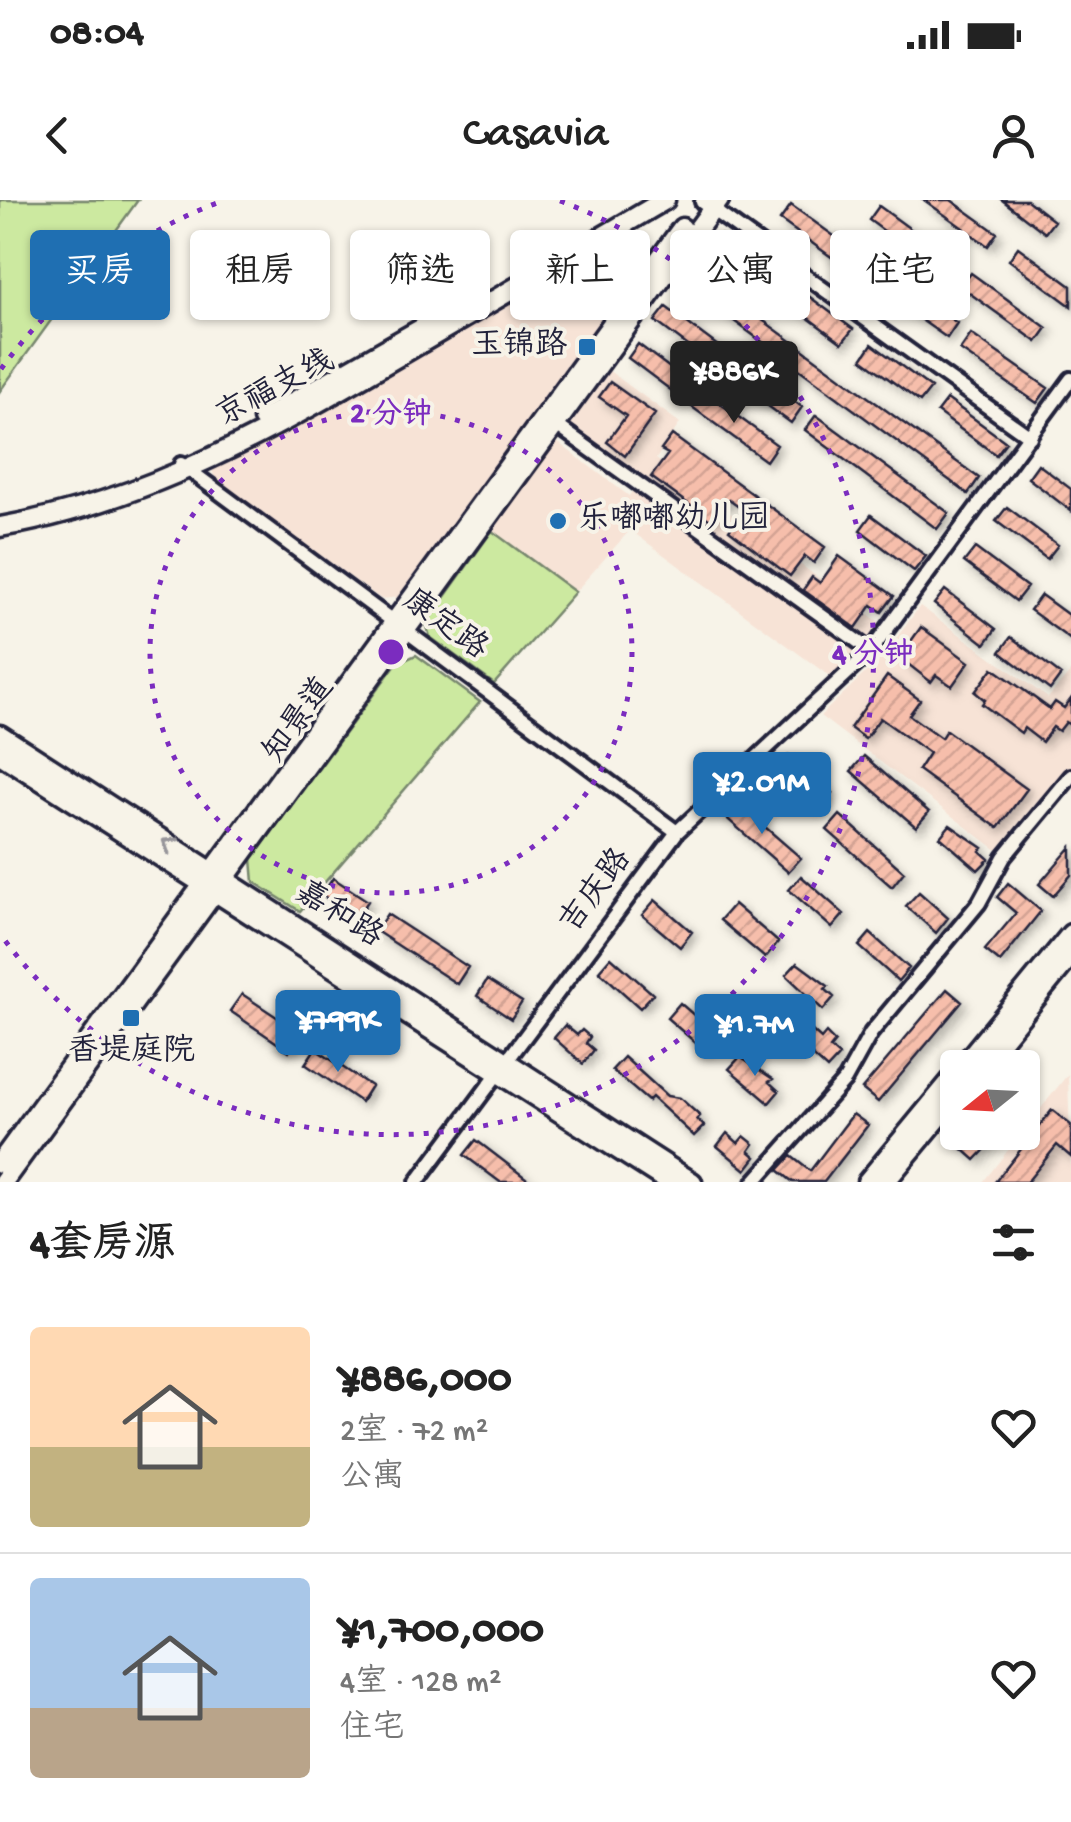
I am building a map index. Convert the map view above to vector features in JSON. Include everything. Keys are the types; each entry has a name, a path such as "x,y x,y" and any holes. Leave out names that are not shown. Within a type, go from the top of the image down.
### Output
{"main road":[{"name":"京福支线","path":"0,516 184,466 644,200"},
{"name":"京福支线","path":"0,527 84,508 184,466 337,392 666,200"},
{"name":"知景道","path":"3,1182 213,882 709,203"},
{"name":"嘉和路","path":"0,735 213,882"},
{"name":"嘉和路","path":"0,754 213,882 692,1182"},
{"name":"知景道","path":"0,1163 213,882"},
{"path":"975,1050 1071,934"},
{"path":"994,1050 1071,955"},
{"name":"嘉和路","path":"502,1064 669,1182"},
{"path":"868,1182 940,1093"},
{"path":"885,1182 940,1116"}],"street":[{"path":"709,203 1030,437"},
{"name":"吉庆路","path":"417,1182 677,832 871,651 1071,379"},
{"path":"549,420 871,651"},
{"name":"康定路","path":"184,466 677,832"},
{"path":"754,1182 845,1080 872,1033 979,902 1004,857 1071,776"}],"shaded area":[{"path":"510,299 510,320 602,320 399,597 381,599 215,480 212,469 325,409 475,320 490,320 490,311"},
{"path":"608,370 680,423 656,459 883,625 832,678 630,530 575,592 492,531 556,441 629,496 640,479 568,425"},
{"path":"920,606 1048,698 1071,671 1071,769 1002,854 820,716 884,655"},
{"path":"1068,1074 1071,1182 983,1182 1008,1150 1040,1150 1040,1110"}],"green space":[{"path":"0,200 138,200 116,230 30,230 30,320 51,320 0,391"},
{"path":"492,531 575,592 494,684 430,637 426,623"},
{"path":"416,655 480,702 300,911 254,882 252,859 396,664"}],"building":[{"path":"924,200 951,200 997,233 988,246"},
{"path":"1002,200 1027,200 1054,221 1045,233"},
{"path":"791,205 830,233 830,256 810,242 810,230 794,230 780,220"},
{"path":"879,206 912,230 883,230 869,220"},
{"path":"1018,247 1071,286 1071,306 1009,260"},
{"path":"970,274 1047,328 1037,342 970,294"},
{"path":"810,297 830,312 830,320 841,320 853,329 842,343 810,319"},
{"path":"666,307 670,320 683,320 718,346 708,361 655,321"},
{"path":"733,320 763,320 979,478 968,494"},
{"path":"921,320 953,320 957,323 947,338"},
{"path":"971,334 1048,388 1037,403 960,350"},
{"path":"638,344 690,383 680,397 628,358"},
{"path":"872,344 931,388 920,402 862,359"},
{"path":"749,367 802,407 791,423 737,383"},
{"path":"610,382 655,414 625,456 607,442 626,416 599,397"},
{"path":"703,391 777,445 766,461 692,407"},
{"path":"947,399 1006,442 996,455 937,412"},
{"path":"816,415 949,513 937,529 805,430"},
{"path":"672,435 825,547 814,563 805,556 790,576 729,530 743,510 729,500 713,522 651,477 668,454 661,450"},
{"path":"1038,464 1071,489 1071,511 1028,478"},
{"path":"1007,507 1058,545 1047,559 996,521"},
{"path":"871,515 926,556 914,571 860,530"},
{"path":"975,548 1027,587 1016,601 964,562"},
{"path":"839,556 894,596 882,612 872,605 856,628 803,590 812,577 820,583"},
{"path":"945,590 996,629 985,644 934,604"},
{"path":"1041,595 1071,617 1071,640 1030,610"},
{"path":"921,627 969,662 952,686 936,675 931,682 904,661 910,655 904,651"},
{"path":"1011,637 1061,675 1050,690 1000,652"},
{"path":"993,668 1050,709 1055,702 1064,708 1071,699 1071,726 1066,722 1059,731 1053,727 1042,742 1024,728 1021,733 982,704 985,700 975,692"},
{"path":"887,676 920,700 909,715 941,738 946,730 1027,789 998,828 918,770 929,753 880,718 865,739 850,728"},
{"path":"789,755 833,793 820,808 776,770"},
{"path":"864,756 929,812 916,827 851,771"},
{"path":"735,801 801,858 788,872 723,815"},
{"path":"840,815 904,872 892,887 827,830"},
{"path":"950,825 983,848 980,851 989,859 978,870 940,837"},
{"path":"1071,847 1071,875 1053,896 1039,884"},
{"path":"801,876 844,914 832,928 789,890"},
{"path":"333,878 368,901 357,918 322,895"},
{"path":"1008,883 1041,911 1000,962 985,950 1016,913 997,897"},
{"path":"919,892 948,918 936,933 906,906"},
{"path":"655,900 692,932 680,947 642,915"},
{"path":"734,904 778,942 765,958 720,920"},
{"path":"387,914 468,967 457,984 376,931"},
{"path":"870,933 909,968 898,981 859,946"},
{"path":"611,957 653,994 640,1008 599,971"},
{"path":"797,963 828,986 825,989 834,997 823,1010 786,975"},
{"path":"487,980 522,1002 511,1019 477,996"},
{"path":"947,989 962,1002 878,1102 862,1089"},
{"path":"242,994 301,1033 289,1051 230,1011"},
{"path":"680,1003 718,1036 705,1051 667,1018"},
{"path":"565,1025 577,1035 582,1030 590,1037 586,1043 594,1050 583,1064 554,1038"},
{"path":"810,1029 821,1039 826,1033 835,1042 830,1048 839,1056 827,1069 798,1043"},
{"path":"315,1049 371,1086 361,1102 305,1064"},
{"path":"624,1057 667,1096 680,1098 700,1116 697,1119 704,1126 694,1136 652,1097 648,1101 612,1070"},
{"path":"740,1057 773,1079 769,1082 779,1091 769,1103 729,1069"},
{"path":"1052,1110 1071,1125 1071,1157 1057,1145 1027,1182 995,1182 1020,1150 1040,1150 1040,1125"},
{"path":"853,1114 868,1125 824,1182 793,1182 778,1170 791,1156 810,1171"},
{"path":"727,1133 738,1143 744,1136 754,1144 749,1151 756,1157 746,1170 717,1146"},
{"path":"476,1140 531,1182 500,1182 464,1155"},
{"path":"964,1150 984,1150 975,1160"}],"place":[{"name":"玉锦路","path":"587,347"},
{"name":"乐嘟嘟幼儿园","path":"558,521"},
{"name":"香堤庭院","path":"131,1018"}]}
